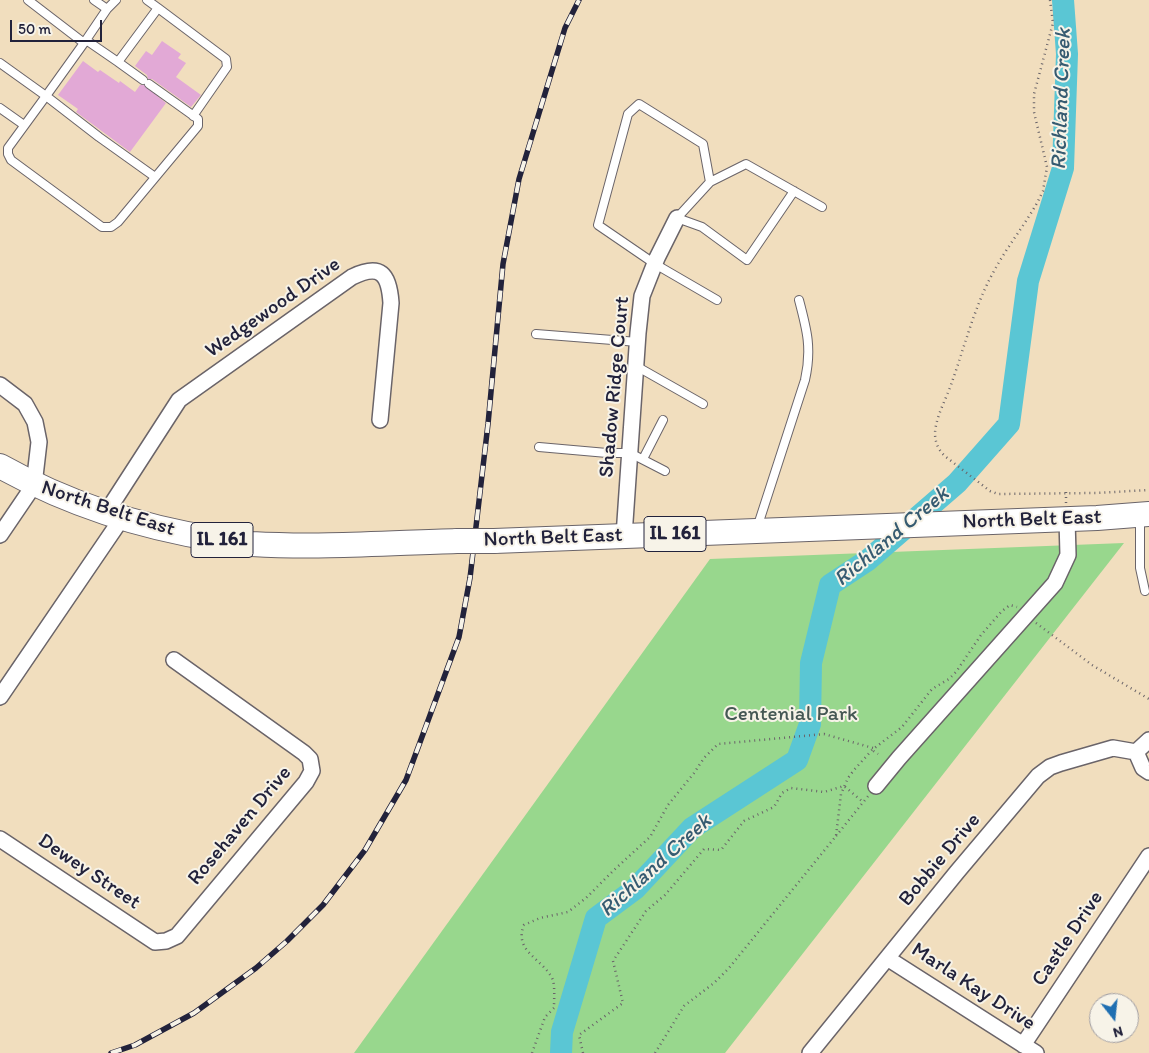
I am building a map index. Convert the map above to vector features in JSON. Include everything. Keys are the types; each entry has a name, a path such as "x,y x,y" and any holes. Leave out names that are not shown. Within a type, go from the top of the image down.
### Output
{"main road":[{"name":"North Belt East","path":"0,466 34,485 114,515 188,535 251,544 315,545 624,536 1067,519 1144,514"}],"street":[{"name":"Shadow Ridge Court","path":"624,536 636,456 636,366 642,296 677,218"},
{"name":"Wedgewood Drive","path":"0,697 114,515 179,400 352,277 365,271 374,271 384,276 390,286 391,303 380,420"},
{"path":"0,385 25,404 35,422 39,442 34,485 0,535"},
{"path":"876,786 1055,582 1068,555 1067,519"},
{"name":"Rosehaven Drive","path":"155,942 166,941 177,936 306,782 312,771 310,759 304,752 174,660"},
{"path":"1149,740 1136,752 1138,760 1149,772"},
{"name":"Bobbie Drive","path":"810,1053 1038,776 1050,767 1113,748 1136,752"},
{"name":"Dewey Street","path":"0,839 155,942"},
{"name":"Castle Drive","path":"1029,1049 1149,856"},
{"name":"Marla Kay Drive","path":"887,958 1029,1049"}],"lane":[{"path":"28,0 85,42 118,62 198,119 198,126 118,222 111,227 102,227 11,160 8,148 85,42 107,9 116,0"},
{"path":"94,0 107,9"},
{"path":"147,0 226,59 227,67 193,116"},
{"path":"118,62 158,8"},
{"path":"0,63 155,177"},
{"path":"710,182 703,144 639,104 628,114 598,225 655,264 717,300"},
{"path":"0,108 24,125"},
{"path":"794,191 747,260 702,227 677,218 710,182 746,164 794,191 822,207"},
{"path":"757,530 805,380 809,361 808,337 799,300"},
{"path":"536,334 638,342"},
{"path":"636,366 703,404"},
{"path":"636,456 663,420"},
{"path":"538,447 636,456 665,471"},
{"path":"1144,514 1140,568 1145,591"}],"path":[{"path":"1050,0 1054,24 1034,94 1034,112 1047,167 1046,178 1037,202 994,270 975,310 936,427 937,442 941,453 946,457 990,491 1004,495 1047,492 1096,493 1149,490"},
{"path":"532,1053 545,1016 554,1008 553,981 522,944 520,934 524,925 540,918 568,912 586,898 650,837 668,805 704,758 718,744 824,734 873,748 872,750 878,754"},
{"path":"583,1053 579,1035 623,1003 613,961 646,911 665,896 704,850 721,850 744,821 774,807 782,793 791,788 824,792 844,786 863,802"},
{"path":"836,836 876,786"}],"green space":[{"name":"Centenial Park","path":"1124,543 725,1053 354,1053 710,559"}],"building":[{"path":"162,41 181,54 178,58 186,63 176,77 201,95 191,107 152,79 148,79 147,75 135,66 146,51 152,55"},
{"path":"83,61 98,72 100,70 119,83 120,81 135,92 140,85 144,85 166,103 130,152 76,112 78,109 58,95"}],"waterway":[{"name":"Richland Creek","path":"561,1053 562,1032 596,918 635,889 692,828 797,760 810,724 811,663 830,585 868,560 957,483 1009,424 1028,281 1063,168 1067,54 1063,0"}],"railway":[{"path":"111,1053 135,1045 194,1013 256,968 287,941 323,905 365,850 406,780 459,637 470,578 488,424 503,264 519,179 565,28 579,0"}]}
